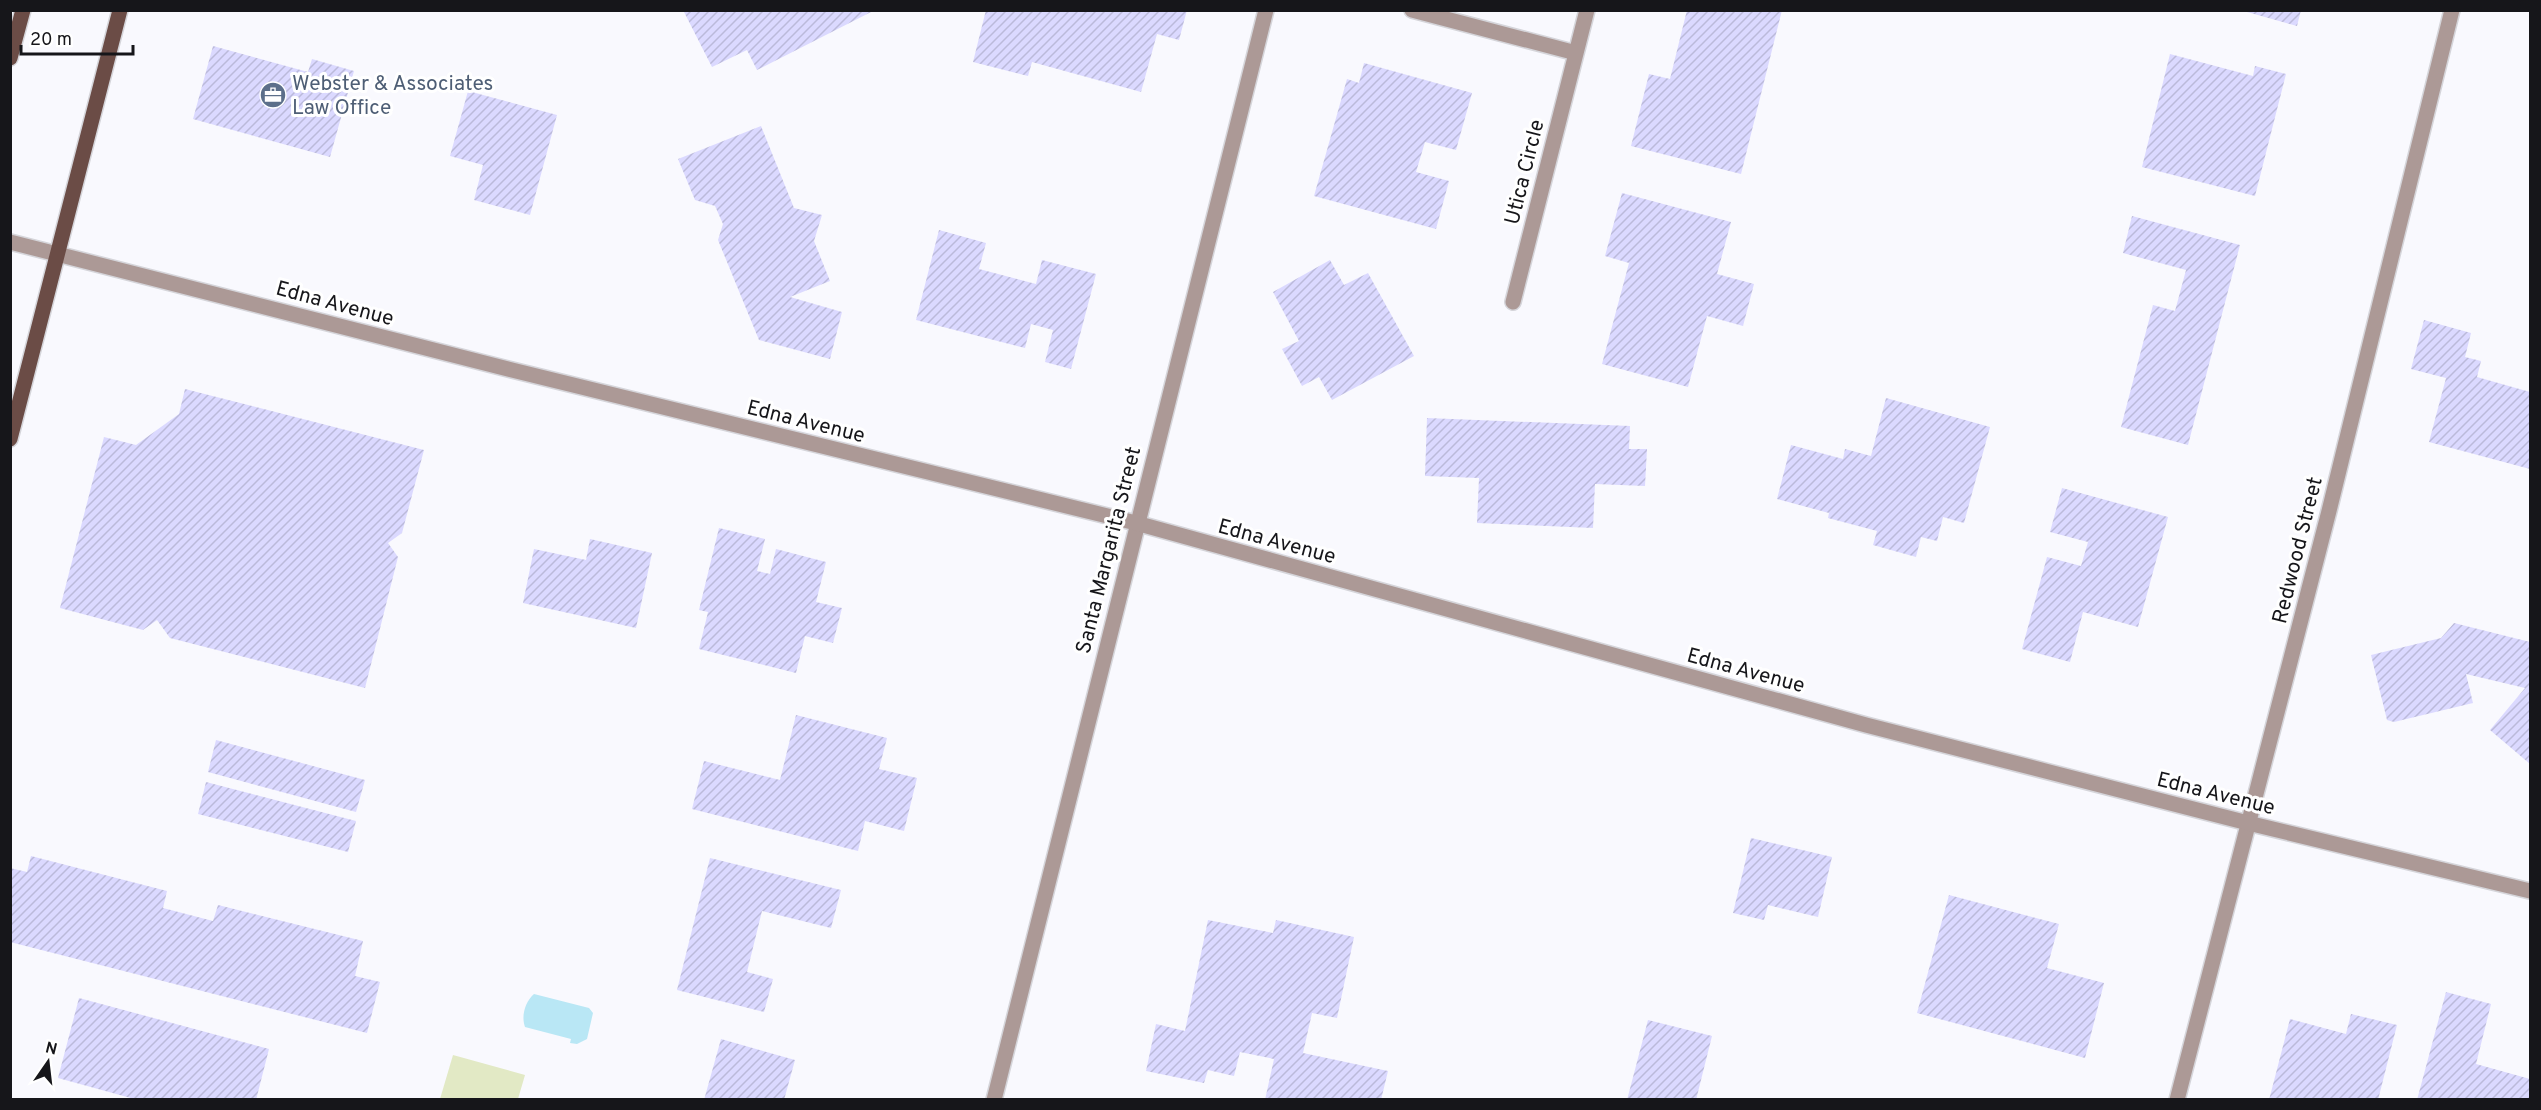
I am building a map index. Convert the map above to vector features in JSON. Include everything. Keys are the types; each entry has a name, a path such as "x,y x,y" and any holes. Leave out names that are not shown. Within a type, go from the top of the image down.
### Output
{"main road":[{"path":"10,58 22,10"},
{"path":"10,439 120,10"}],"street":[{"name":"Santa Margarita Street","path":"994,1100 1136,523 1266,10"},
{"path":"1412,10 1576,53"},
{"name":"Utica Circle","path":"1513,302 1587,10"},
{"name":"Redwood Street","path":"2177,1100 2329,511 2452,10"},
{"name":"Edna Avenue","path":"10,242 501,368 1136,523 1866,725 2248,823 2530,891"}],"green space":[{"path":"453,1055 525,1075 518,1099 440,1099"}],"water":[{"path":"534,994 589,1008 593,1013 587,1039 577,1044 570,1043 571,1039 525,1027 523,1018 525,1009"}],"building":[{"path":"683,10 875,10 757,70 747,50 712,67"},
{"path":"986,10 1187,10 1179,40 1157,34 1141,92 1032,62 1028,76 973,62"},
{"path":"1687,10 1782,10 1741,174 1631,146 1649,74 1670,79"},
{"path":"2240,10 2301,10 2297,26"},
{"name":"Webster & Associates Law Office","path":"213,46 308,72 312,59 354,71 330,157 193,119"},
{"path":"2170,54 2253,76 2255,66 2286,74 2255,196 2142,167"},
{"path":"1364,63 1472,93 1456,150 1425,142 1416,172 1449,181 1436,229 1314,196 1347,79 1359,83"},
{"path":"468,91 557,115 530,215 474,200 483,165 450,156"},
{"path":"761,126 794,208 822,215 814,241 830,281 790,297 842,312 830,359 759,340 718,240 723,224 715,206 695,200 678,159"},
{"path":"1622,193 1731,222 1717,274 1754,284 1743,326 1707,316 1688,387 1602,364 1629,263 1605,256"},
{"path":"2132,216 2240,245 2188,445 2121,427 2153,305 2175,311 2186,270 2123,253"},
{"path":"939,230 986,243 979,269 1036,284 1042,260 1096,274 1071,369 1045,362 1053,330 1031,324 1025,348 916,320"},
{"path":"1330,260 1344,285 1368,273 1414,356 1332,400 1319,377 1302,386 1282,349 1299,341 1273,292"},
{"path":"2424,320 2471,333 2465,357 2481,361 2477,377 2530,392 2530,469 2429,442 2446,378 2411,369"},
{"path":"185,389 424,450 402,533 388,543 398,557 365,688 170,638 157,620 143,630 60,608 104,437 136,445 179,414"},
{"path":"1886,398 1990,427 1964,523 1943,517 1937,541 1921,537 1916,557 1873,545 1877,531 1828,518 1829,513 1777,499 1791,445 1843,459 1845,449 1871,456"},
{"path":"1427,418 1630,426 1629,449 1647,449 1645,486 1595,484 1593,528 1477,523 1479,478 1425,476"},
{"path":"2062,488 2168,517 2138,627 2083,612 2070,662 2022,649 2047,557 2081,566 2088,542 2050,532"},
{"path":"719,528 765,539 757,571 770,574 776,549 826,562 816,602 842,608 833,643 805,636 796,673 699,649 708,612 699,610"},
{"path":"590,539 652,553 636,628 523,603 534,549 586,560"},
{"path":"2454,623 2530,642 2530,764 2490,730 2525,688 2466,674 2473,703 2394,722 2387,720 2371,655 2441,638"},
{"path":"796,715 887,738 879,769 917,778 904,831 865,821 858,851 692,809 704,761 780,780"},
{"path":"216,740 365,780 356,812 208,772"},
{"path":"206,782 356,821 348,852 198,814"},
{"path":"1751,838 1832,857 1818,917 1768,905 1764,920 1733,913"},
{"path":"31,856 167,891 163,908 213,921 218,905 363,941 355,976 380,982 367,1033 10,942 10,868 27,872"},
{"path":"710,858 841,890 831,928 762,911 747,972 773,979 764,1012 677,990"},
{"path":"1949,895 2059,924 2047,968 2104,983 2085,1058 1917,1013"},
{"path":"1208,920 1273,933 1276,920 1354,937 1337,1018 1312,1013 1303,1053 1388,1071 1381,1100 1265,1100 1274,1059 1240,1052 1234,1076 1208,1070 1204,1083 1146,1071 1156,1024 1185,1031"},
{"path":"2446,992 2491,1004 2476,1064 2530,1079 2530,1100 2417,1100"},
{"path":"79,998 269,1049 256,1100 138,1100 58,1078"},
{"path":"2351,1014 2397,1025 2378,1100 2269,1100 2290,1019 2346,1034"},
{"path":"1648,1020 1712,1036 1696,1100 1627,1100"},
{"path":"721,1039 795,1060 784,1100 704,1100"}],"place":[{"name":"Webster & Associates Law Office","path":"273,95"}]}
